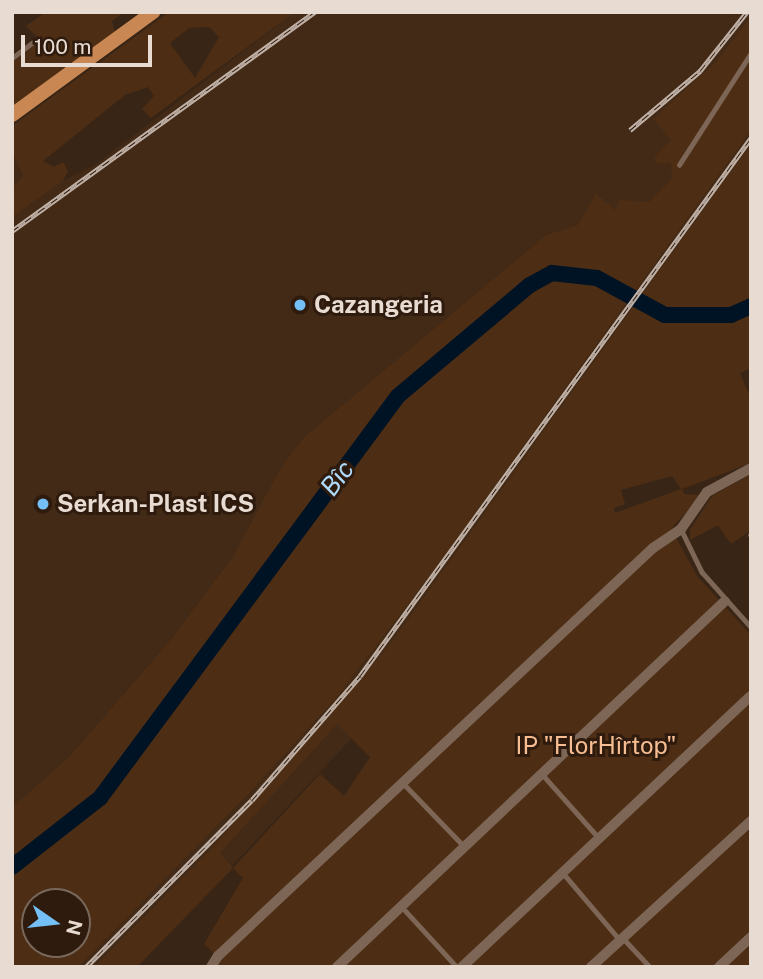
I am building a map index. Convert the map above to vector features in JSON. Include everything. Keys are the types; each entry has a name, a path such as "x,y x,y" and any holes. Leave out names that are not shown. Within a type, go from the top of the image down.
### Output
{"main road":[{"path":"12,115 153,12"}],"street":[{"path":"211,967 218,956 405,785 653,548 681,529 716,485 751,468"},
{"path":"337,967 725,601"},
{"path":"459,967 751,696"},
{"path":"591,967 751,821"},
{"path":"719,967 751,937"}],"lane":[{"path":"12,58 33,43"},
{"path":"680,164 751,53"},
{"path":"681,529 702,572 725,601 751,627"},
{"path":"542,773 599,838"},
{"path":"405,785 464,846"},
{"path":"562,873 650,967"},
{"path":"401,906 459,967"}],"shaded area":[{"path":"295,12 751,12 751,166 367,722 137,967 49,967 60,958 91,958 91,924 578,226 546,235 303,438 280,469 233,556 172,638 69,757 12,807 12,217 63,181 95,165"},
{"path":"12,152 23,177 12,188"}],"green space":[{"path":"46,12 124,12 112,21 115,34 12,108 12,62 41,41 26,26"},
{"path":"169,12 295,12 151,118 142,109 154,96 148,87 125,95 43,161 54,167 63,162 68,171 63,181 12,217 12,188 23,176 12,152 12,126","holes":["209,27 219,37 195,78 170,43 189,28"]},
{"path":"751,16 751,130 431,574 337,697 252,790 91,954 91,888 21,888 21,958 87,958 78,967 12,967 12,807 69,757 172,638 233,556 280,469 303,438 546,235 578,225 596,194 615,210 619,200 649,202 672,179 671,163 658,164 654,158 671,140 653,119 717,61"},
{"name":"IP \"FlorHîrtop\"","path":"751,144 751,368 740,373 751,399 751,463 682,489 684,494 702,495 671,529 698,577 751,635 751,967 207,967 216,955 204,944 243,878 233,868 137,967 94,967 215,845 390,644","holes":["672,476 681,489 615,513 614,508 625,504 621,490","337,724 370,757 344,796 320,774 233,868 220,853"]},
{"path":"751,474 751,530 731,544 718,525 690,540 690,530 712,496"}],"waterway":[{"name":"Bîc","path":"12,867 100,798 398,396 530,285 552,273 597,278 665,315 731,315 751,306"}],"railway":[{"path":"12,231 315,12"},
{"path":"630,130 700,71 747,12"},
{"path":"86,967 252,800 360,676 751,138"}],"place":[{"name":"Cazangeria","path":"300,305"},
{"name":"Serkan-Plast ICS","path":"43,504"}]}
